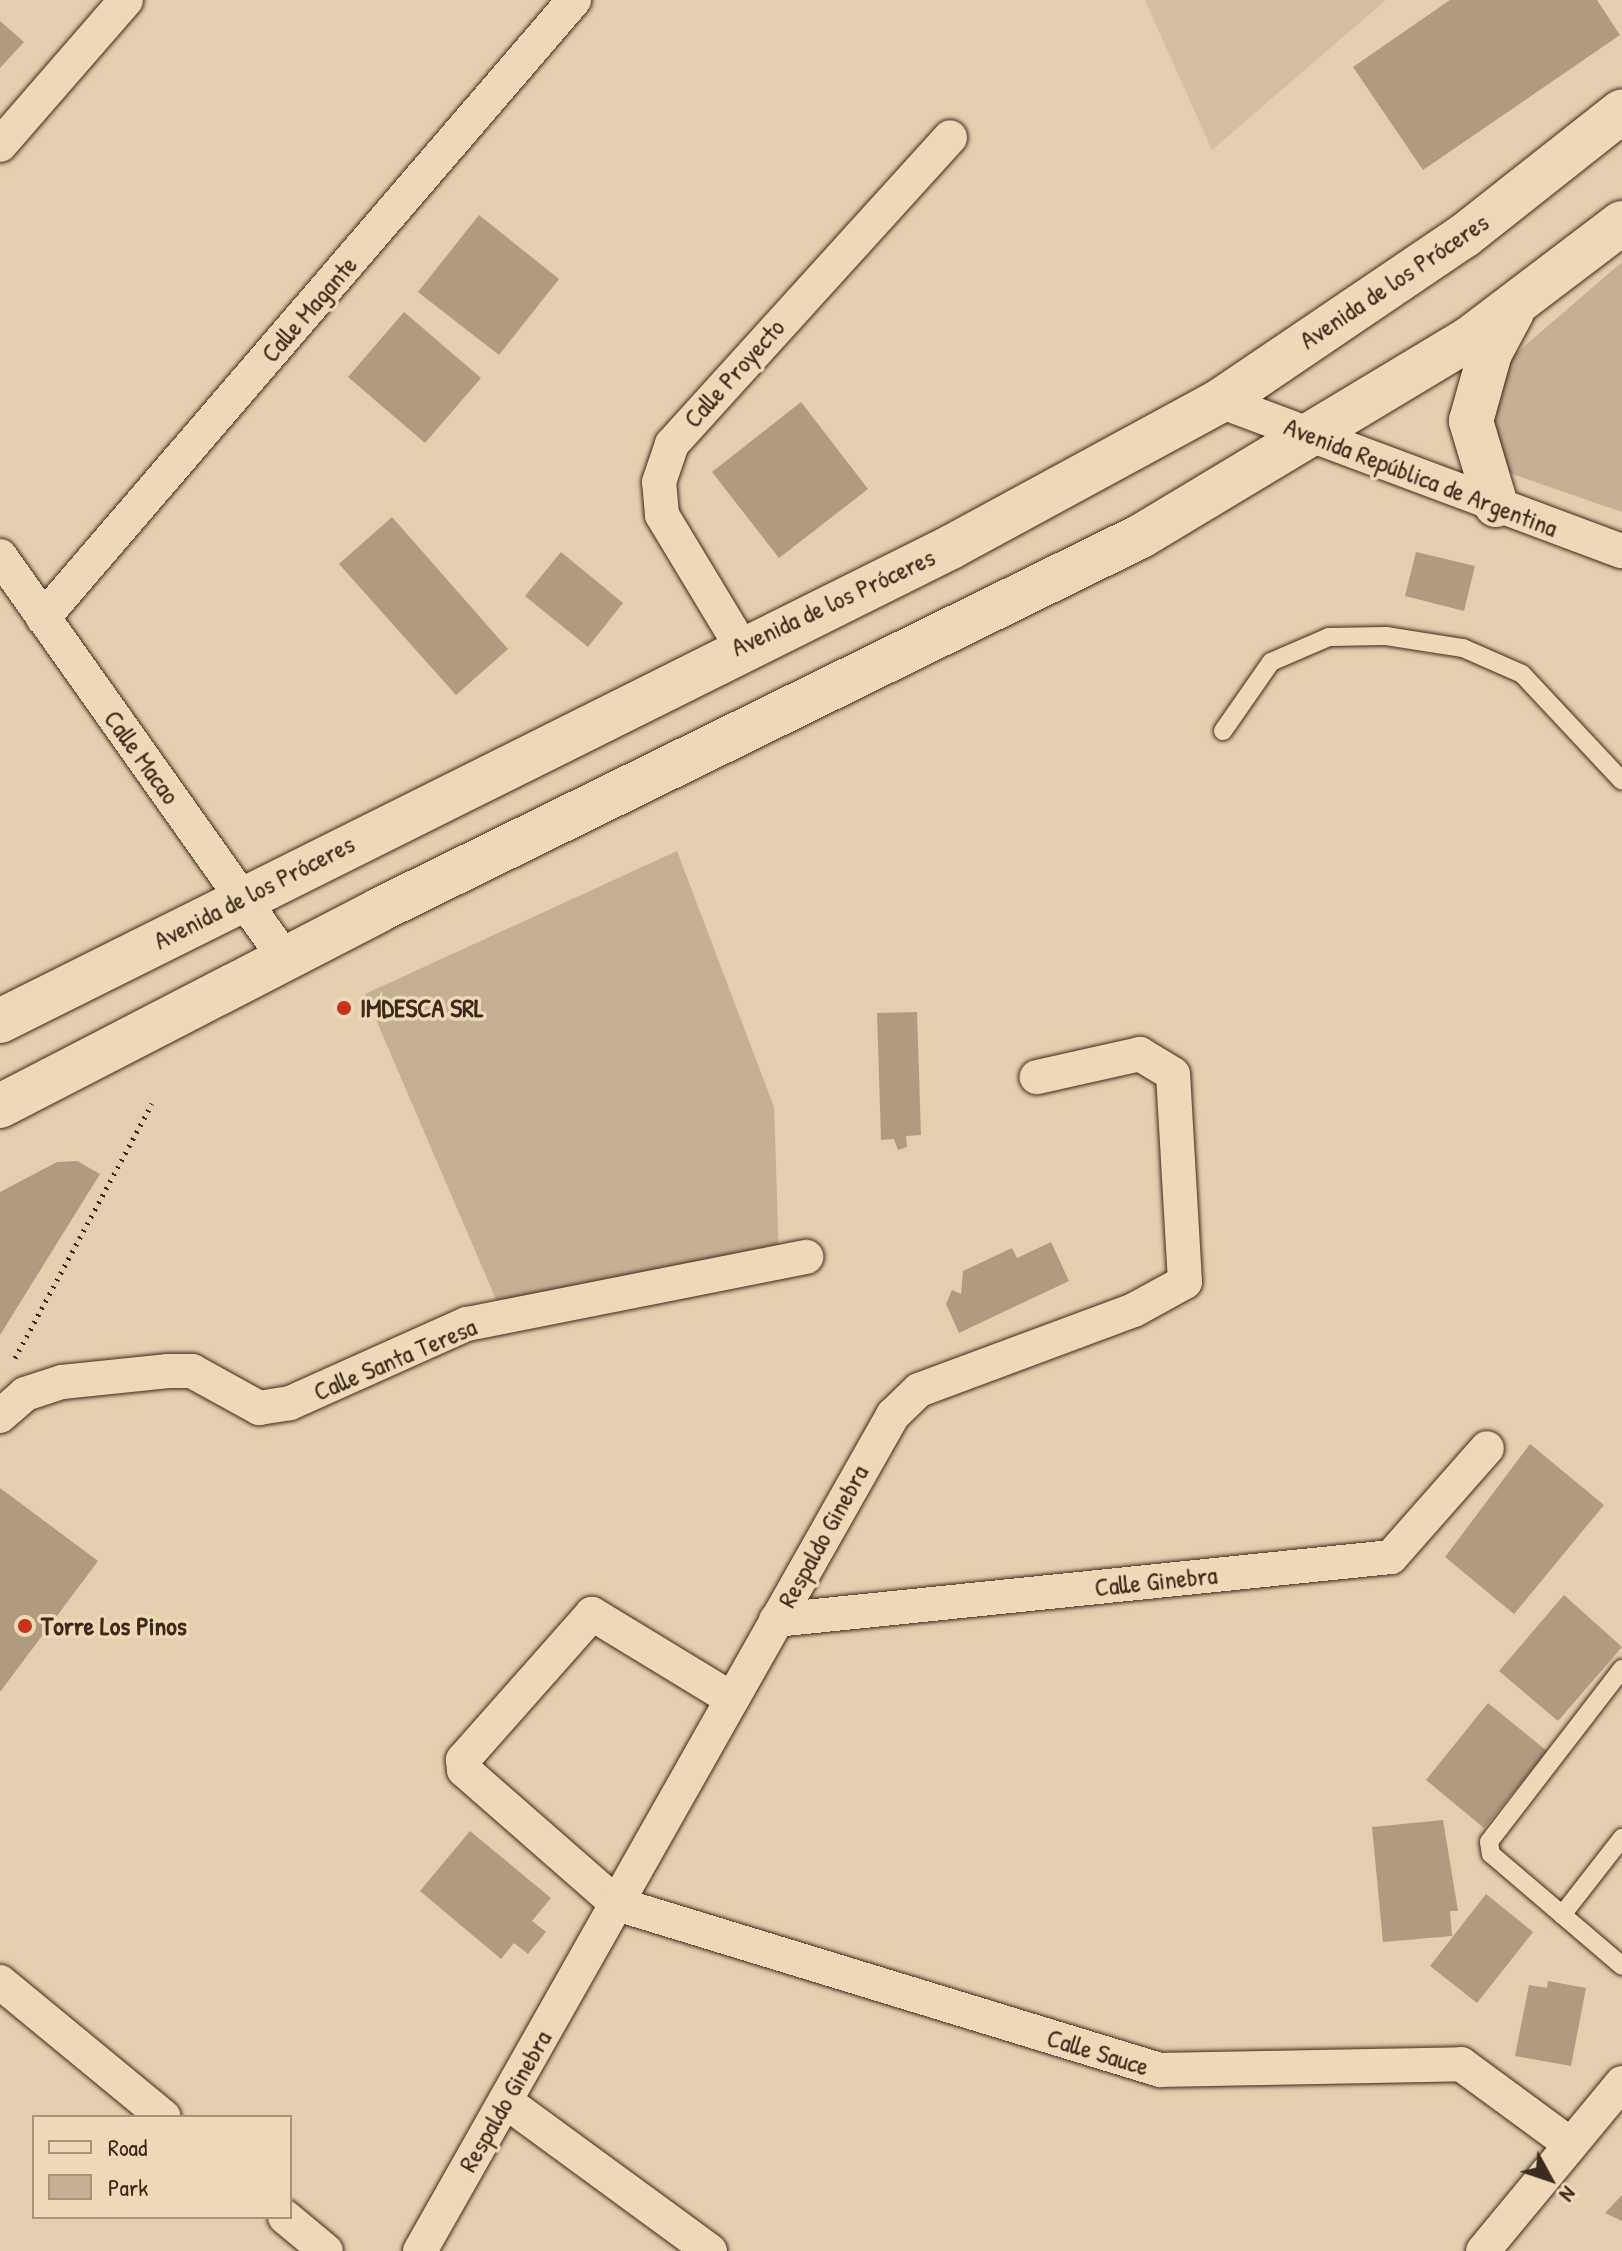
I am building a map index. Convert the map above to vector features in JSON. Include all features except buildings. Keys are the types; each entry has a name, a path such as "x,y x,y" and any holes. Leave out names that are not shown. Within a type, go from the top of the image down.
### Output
{"main road":[{"name":"Avenida de los Próceres","path":"0,1021 741,646 951,547 1220,401 1464,236 1622,111"},
{"path":"0,1106 285,959 1141,536 1515,307 1622,223"},
{"path":"1496,505 1471,421 1490,353 1515,307"}],"street":[{"path":"0,145 126,0"},
{"name":"Calle Magante","path":"43,618 574,0"},
{"name":"Calle Proyecto","path":"741,646 662,515 659,482 672,444 950,137"},
{"name":"Avenida República de Argentina","path":"1220,401 1622,551"},
{"name":"Calle Macao","path":"0,556 285,959"},
{"name":"Respaldo Ginebra","path":"420,2251 776,1620 906,1400 1134,1310 1185,1282 1173,1074 1140,1054 1037,1077"},
{"name":"Calle Santa Teresa","path":"0,1416 25,1394 62,1382 168,1371 192,1371 259,1408 290,1403 467,1324 806,1257"},
{"name":"Calle Ginebra","path":"776,1620 1391,1557 1487,1448"},
{"path":"617,1904 471,1779 463,1760 592,1614 732,1699"},
{"name":"Calle Sauce","path":"617,1904 1160,2070 1461,2064 1570,2144"},
{"path":"0,1982 162,2115"},
{"path":"1483,2251 1622,2083"},
{"path":"505,2101 710,2251"},
{"path":"287,2219 326,2251"}],"lane":[{"path":"1223,731 1271,662 1329,637 1386,636 1463,648 1522,674 1622,781"},
{"path":"1622,1669 1489,1842 1491,1854 1622,1966"},
{"path":"1562,1915 1622,1838"}],"path":[{"path":"9,1372 152,1104"}],"shaded area":[{"path":"1145,0 1386,0 1212,150"}],"green space":[{"path":"1622,262 1622,512 1509,473 1485,421 1506,362"},
{"path":"677,851 774,1107 779,1257 501,1311 365,994"}],"place":[{"name":"IMDESCA SRL","path":"344,1008"},
{"name":"Torre Los Pinos","path":"25,1626"}]}
